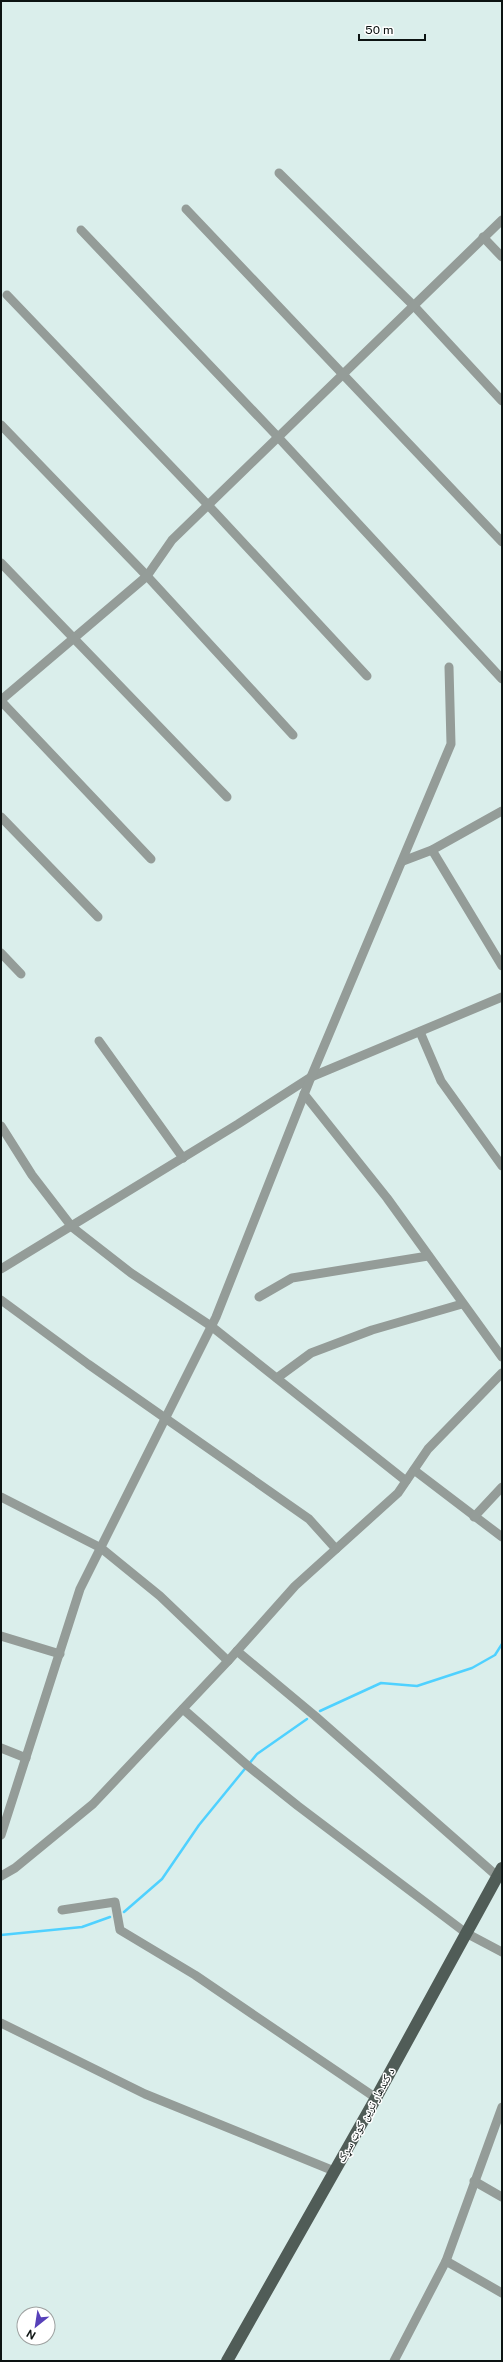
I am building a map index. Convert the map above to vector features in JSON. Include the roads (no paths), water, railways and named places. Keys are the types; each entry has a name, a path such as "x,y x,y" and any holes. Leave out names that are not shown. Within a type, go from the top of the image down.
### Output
{"main road":[{"name":"د کندهار ترين کوټ سړک","path":"227,2361 376,2098 500,1872"}],"street":[{"path":"279,173 414,306 502,401"},
{"path":"186,209 502,542"},
{"path":"151,859 1,700 147,576 172,540 277,436 344,375 502,220"},
{"path":"81,230 277,436 502,679"},
{"path":"483,237 502,256"},
{"path":"7,295 208,505 367,676"},
{"path":"1,425 147,576 293,735"},
{"path":"1,563 227,798"},
{"path":"1,1835 80,1589 211,1326 310,1077 403,861 451,744 449,667"},
{"path":"403,861 432,850 502,811"},
{"path":"1,817 98,917"},
{"path":"432,850 502,966"},
{"path":"1,953 21,974"},
{"path":"1,1269 72,1227 310,1077 502,997"},
{"path":"420,1032 441,1081 502,1166"},
{"path":"99,1041 183,1158"},
{"path":"304,1094 388,1198 462,1304 502,1357"},
{"path":"1,1126 32,1175 72,1227 131,1273 211,1326 406,1481"},
{"path":"259,1297 292,1278 428,1256"},
{"path":"1,1300 309,1519 336,1549"},
{"path":"277,1378 311,1353 372,1330 462,1304"},
{"path":"1,1876 15,1868 93,1804 228,1661 295,1586 398,1493 428,1449 502,1373"},
{"path":"414,1470 502,1537"},
{"path":"474,1516 502,1487"},
{"path":"1,1497 101,1548 160,1596 228,1661"},
{"path":"1,1636 60,1654"},
{"path":"237,1651 500,1872"},
{"path":"183,1709 248,1766 292,1801 466,1933 502,1952"},
{"path":"1,1748 26,1758"},
{"path":"62,1910 115,1902 120,1930 195,1975 376,2098"},
{"path":"1,2022 145,2094 334,2171"},
{"path":"394,2361 446,2261 502,2107"},
{"path":"474,2181 502,2197"},
{"path":"446,2261 502,2293"}],"waterway":[{"path":"320,1711 381,1683 417,1686 472,1668 495,1655 502,1644"},
{"path":"124,1912 162,1879 199,1825 257,1754 307,1719"},
{"path":"1,1935 82,1927 110,1917"}]}
